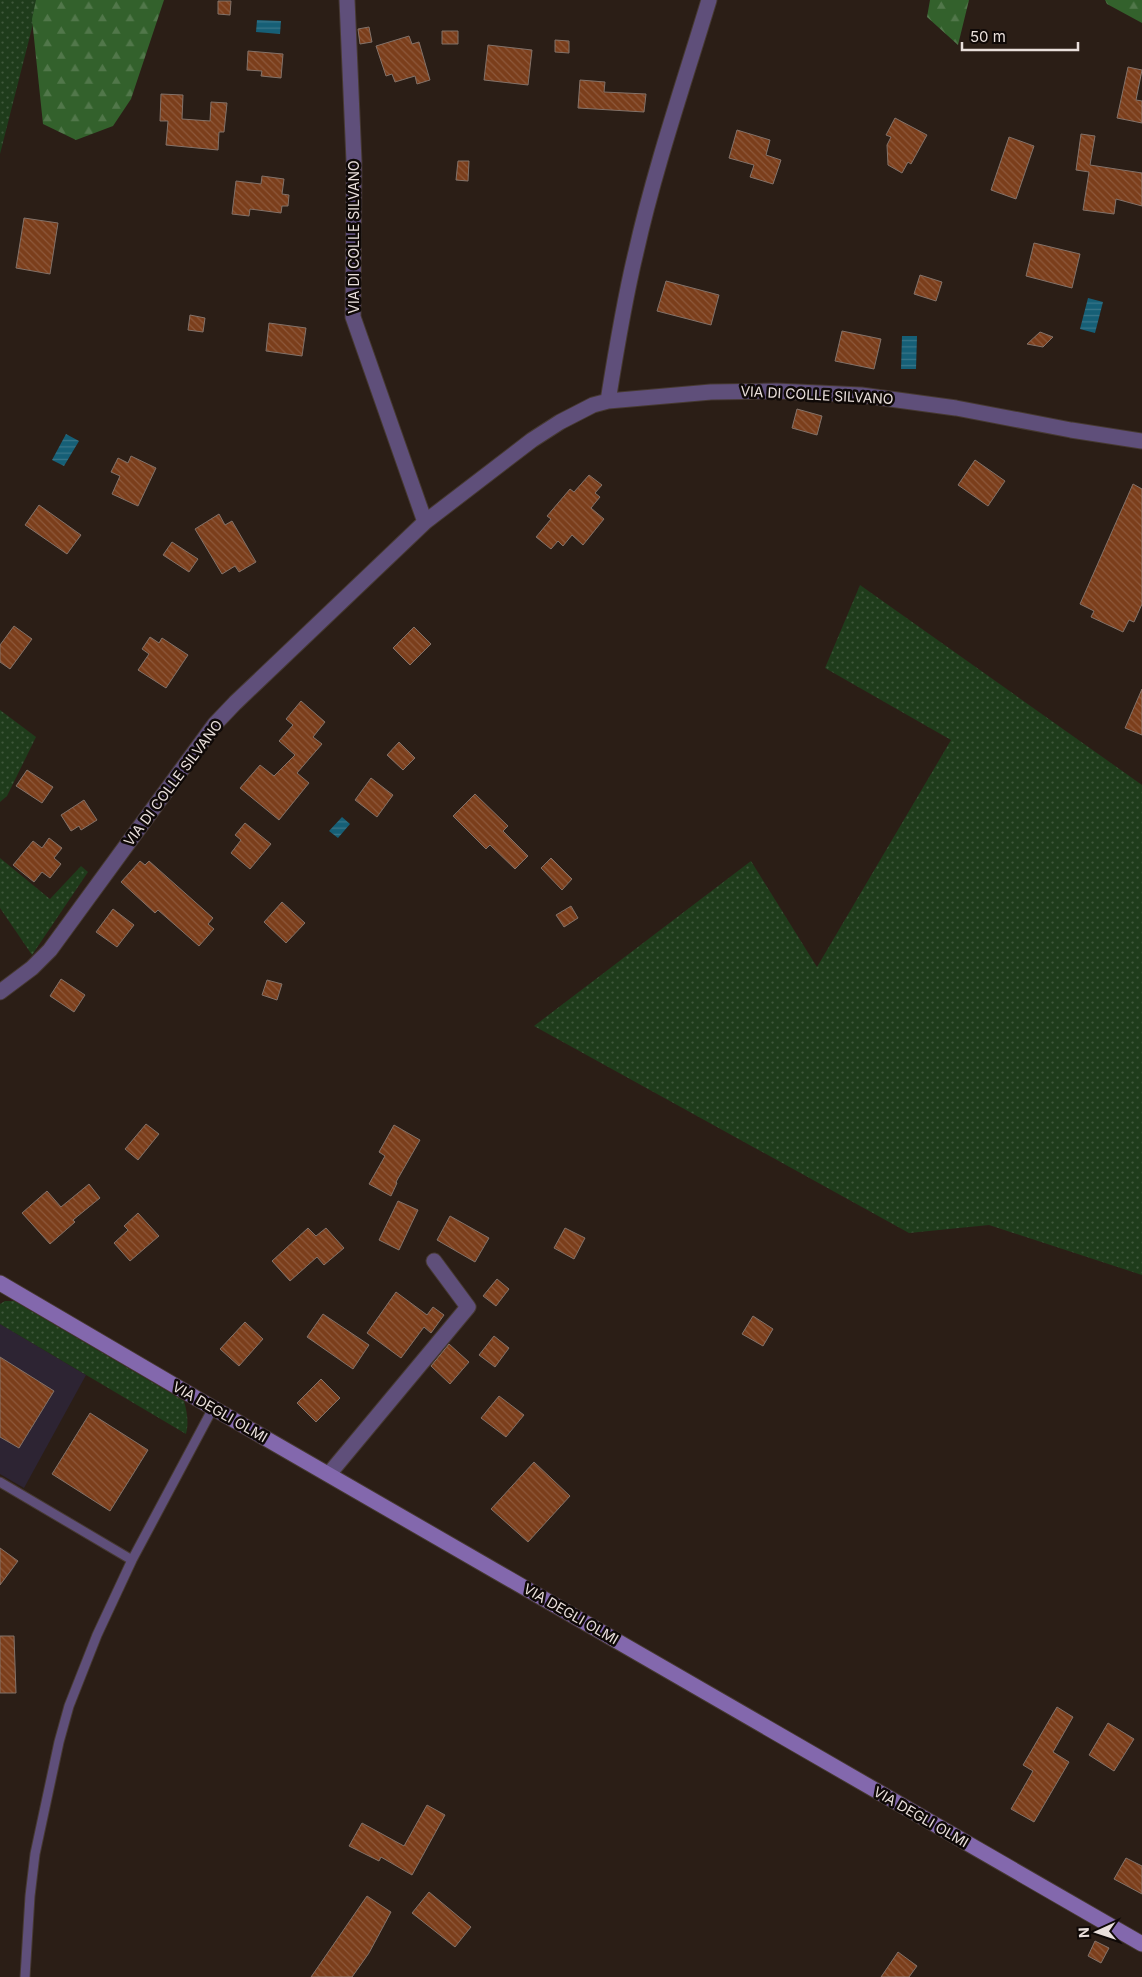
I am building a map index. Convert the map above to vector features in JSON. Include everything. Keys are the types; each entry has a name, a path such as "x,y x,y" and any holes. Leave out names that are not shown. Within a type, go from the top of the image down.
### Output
{"street":[{"name":"VIA DI COLLE SILVANO","path":"347,0 354,161 353,317 425,522"},
{"path":"608,402 629,280 640,236 659,164 709,0"},
{"name":"VIA DI COLLE SILVANO","path":"0,992 32,968 50,950 215,724 425,522 542,434 586,408 608,402 720,392 776,391 861,395 956,408 1071,430 1142,441"},
{"path":"329,1474 468,1307 434,1261"},
{"name":"VIA DEGLI OLMI","path":"0,1283 212,1408 1142,1944"}],"lane":[{"path":"25,1977 33,1864 59,1742 76,1685 132,1560 212,1408"},
{"path":"0,1482 132,1560"}],"shaded area":[{"path":"0,1324 86,1375 24,1488 0,1474"}],"green space":[{"path":"0,0 37,0 33,24 0,154"},
{"path":"36,0 164,0 131,99 113,126 76,140 43,124 32,19"},
{"path":"930,0 969,0 958,45 927,17"},
{"path":"1105,0 1142,0 1142,23 1107,4"},
{"path":"860,585 1142,785 1142,1275 989,1225 909,1233 534,1026 751,861 817,967 951,740 825,668"},
{"path":"0,710 36,737 7,796 0,802"},
{"path":"0,858 50,899 81,866 88,872 32,955 0,908"},
{"path":"5,1301 14,1301 184,1401 187,1417 186,1434 0,1324 0,1304"}],"water":[{"path":"257,20 281,21 280,34 256,32"},
{"path":"1088,298 1103,302 1095,333 1080,329"},
{"path":"902,336 917,336 916,369 901,369"},
{"path":"66,434 79,441 64,466 52,460"},
{"path":"342,817 350,824 338,838 329,831"}],"building":[{"path":"218,1 231,1 230,15 218,14"},
{"path":"369,27 372,42 360,44 358,29"},
{"path":"442,31 458,31 458,44 442,44"},
{"path":"409,36 412,44 419,42 430,80 417,84 415,76 395,82 392,74 386,76 376,46"},
{"path":"555,40 569,41 569,53 555,52"},
{"path":"488,45 532,50 528,85 484,80"},
{"path":"248,51 283,54 281,78 261,76 262,71 247,70"},
{"path":"1128,67 1142,70 1136,100 1142,101 1142,123 1117,118"},
{"path":"580,80 605,82 604,92 646,94 644,112 578,108"},
{"path":"161,94 183,95 182,119 210,121 211,102 227,103 224,132 219,132 218,150 166,145 168,121 160,121"},
{"path":"895,118 927,135 911,164 908,162 902,173 888,165 887,145 891,137 886,135"},
{"path":"737,130 770,140 766,155 781,160 773,184 750,177 754,165 729,158"},
{"path":"1081,134 1095,136 1090,165 1142,173 1142,206 1116,199 1114,214 1083,210 1089,172 1076,170"},
{"path":"1009,137 1034,146 1016,199 991,190"},
{"path":"458,161 469,161 468,181 456,180"},
{"path":"262,176 284,179 282,194 289,195 288,206 282,206 281,213 250,209 249,216 232,214 236,181 261,184"},
{"path":"24,218 58,223 50,274 16,268"},
{"path":"1034,243 1080,254 1072,288 1026,276"},
{"path":"920,275 942,282 936,301 914,294"},
{"path":"666,281 719,295 711,325 657,311"},
{"path":"190,315 205,318 203,332 188,330"},
{"path":"269,323 306,328 302,356 266,351"},
{"path":"842,331 881,339 874,369 835,361"},
{"path":"1040,332 1053,337 1043,347 1027,344"},
{"path":"797,409 822,416 817,435 792,428"},
{"path":"131,456 156,468 138,506 112,494 120,476 111,472 118,458 128,463"},
{"path":"975,460 1005,481 988,506 958,485"},
{"path":"589,475 602,485 595,493 600,497 591,508 604,519 583,545 572,535 563,546 558,541 551,549 536,537 551,519 547,516 570,489 574,492"},
{"path":"1133,484 1142,489 1142,604 1134,622 1129,620 1123,632 1091,617 1094,611 1080,604"},
{"path":"39,505 81,535 67,554 25,525"},
{"path":"219,514 225,525 232,521 256,562 239,572 235,566 222,574 195,529"},
{"path":"172,542 198,559 189,572 163,555"},
{"path":"14,626 32,639 10,669 0,662 0,645"},
{"path":"414,627 431,644 410,665 393,648"},
{"path":"150,637 159,643 162,638 188,655 166,688 138,670 149,654 142,649"},
{"path":"1142,689 1142,735 1125,728"},
{"path":"301,701 325,722 313,737 322,744 297,773 309,783 279,820 240,788 260,765 274,776 295,755 279,741 293,725 286,719"},
{"path":"399,742 415,758 403,770 387,755"},
{"path":"27,770 53,787 42,803 16,786"},
{"path":"371,778 393,795 377,817 355,800"},
{"path":"475,794 508,826 503,831 528,856 515,869 490,845 486,849 453,816"},
{"path":"84,800 97,820 81,830 79,826 71,831 61,815"},
{"path":"245,823 271,844 250,869 231,853 241,840 235,835"},
{"path":"49,838 62,848 54,858 61,864 50,878 42,872 34,882 13,865 33,841 42,848"},
{"path":"551,858 572,879 562,890 541,868"},
{"path":"140,861 145,865 149,861 213,918 208,924 214,929 199,946 158,910 155,913 121,882"},
{"path":"282,902 305,923 286,943 264,922"},
{"path":"571,906 578,918 564,927 556,915"},
{"path":"113,909 134,925 117,947 96,932"},
{"path":"61,979 85,995 74,1012 50,996"},
{"path":"267,980 282,984 277,1000 262,995"},
{"path":"146,1124 159,1134 138,1160 125,1149"},
{"path":"394,1125 420,1140 396,1182 391,1196 369,1184 385,1156 379,1152"},
{"path":"89,1184 100,1198 73,1220 75,1222 50,1244 22,1213 47,1191 61,1207"},
{"path":"398,1201 418,1210 399,1250 379,1240"},
{"path":"138,1213 159,1236 130,1261 114,1243 128,1230 124,1226"},
{"path":"450,1216 489,1238 475,1262 437,1240"},
{"path":"308,1228 316,1236 326,1228 344,1248 324,1265 317,1257 290,1281 272,1261"},
{"path":"565,1228 585,1238 574,1259 554,1248"},
{"path":"497,1279 509,1289 496,1306 483,1296"},
{"path":"396,1292 427,1315 433,1307 444,1315 431,1333 424,1327 401,1358 367,1333"},
{"path":"323,1314 369,1345 353,1369 307,1337"},
{"path":"753,1316 773,1329 763,1346 742,1334"},
{"path":"245,1322 263,1339 239,1366 220,1349"},
{"path":"494,1336 509,1348 495,1367 479,1355"},
{"path":"449,1344 469,1362 450,1384 431,1366"},
{"path":"0,1357 54,1391 19,1448 0,1437"},
{"path":"321,1379 340,1398 316,1422 297,1403"},
{"path":"499,1396 524,1415 506,1437 481,1418"},
{"path":"90,1413 148,1450 110,1511 52,1474"},
{"path":"534,1462 570,1496 528,1542 491,1509"},
{"path":"0,1548 18,1561 0,1585"},
{"path":"0,1636 14,1636 16,1693 0,1693"},
{"path":"1057,1707 1073,1717 1053,1752 1069,1762 1034,1822 1011,1809 1033,1771 1023,1765"},
{"path":"1108,1723 1134,1739 1114,1771 1089,1755"},
{"path":"427,1805 445,1815 412,1875 381,1857 379,1861 349,1846 362,1823 404,1846"},
{"path":"1126,1858 1142,1866 1142,1894 1114,1879"},
{"path":"429,1892 471,1927 455,1947 412,1913"},
{"path":"367,1896 391,1912 369,1953 352,1977 311,1977"},
{"path":"1095,1941 1109,1948 1101,1963 1088,1956"},
{"path":"898,1952 917,1966 909,1977 881,1977"}]}
